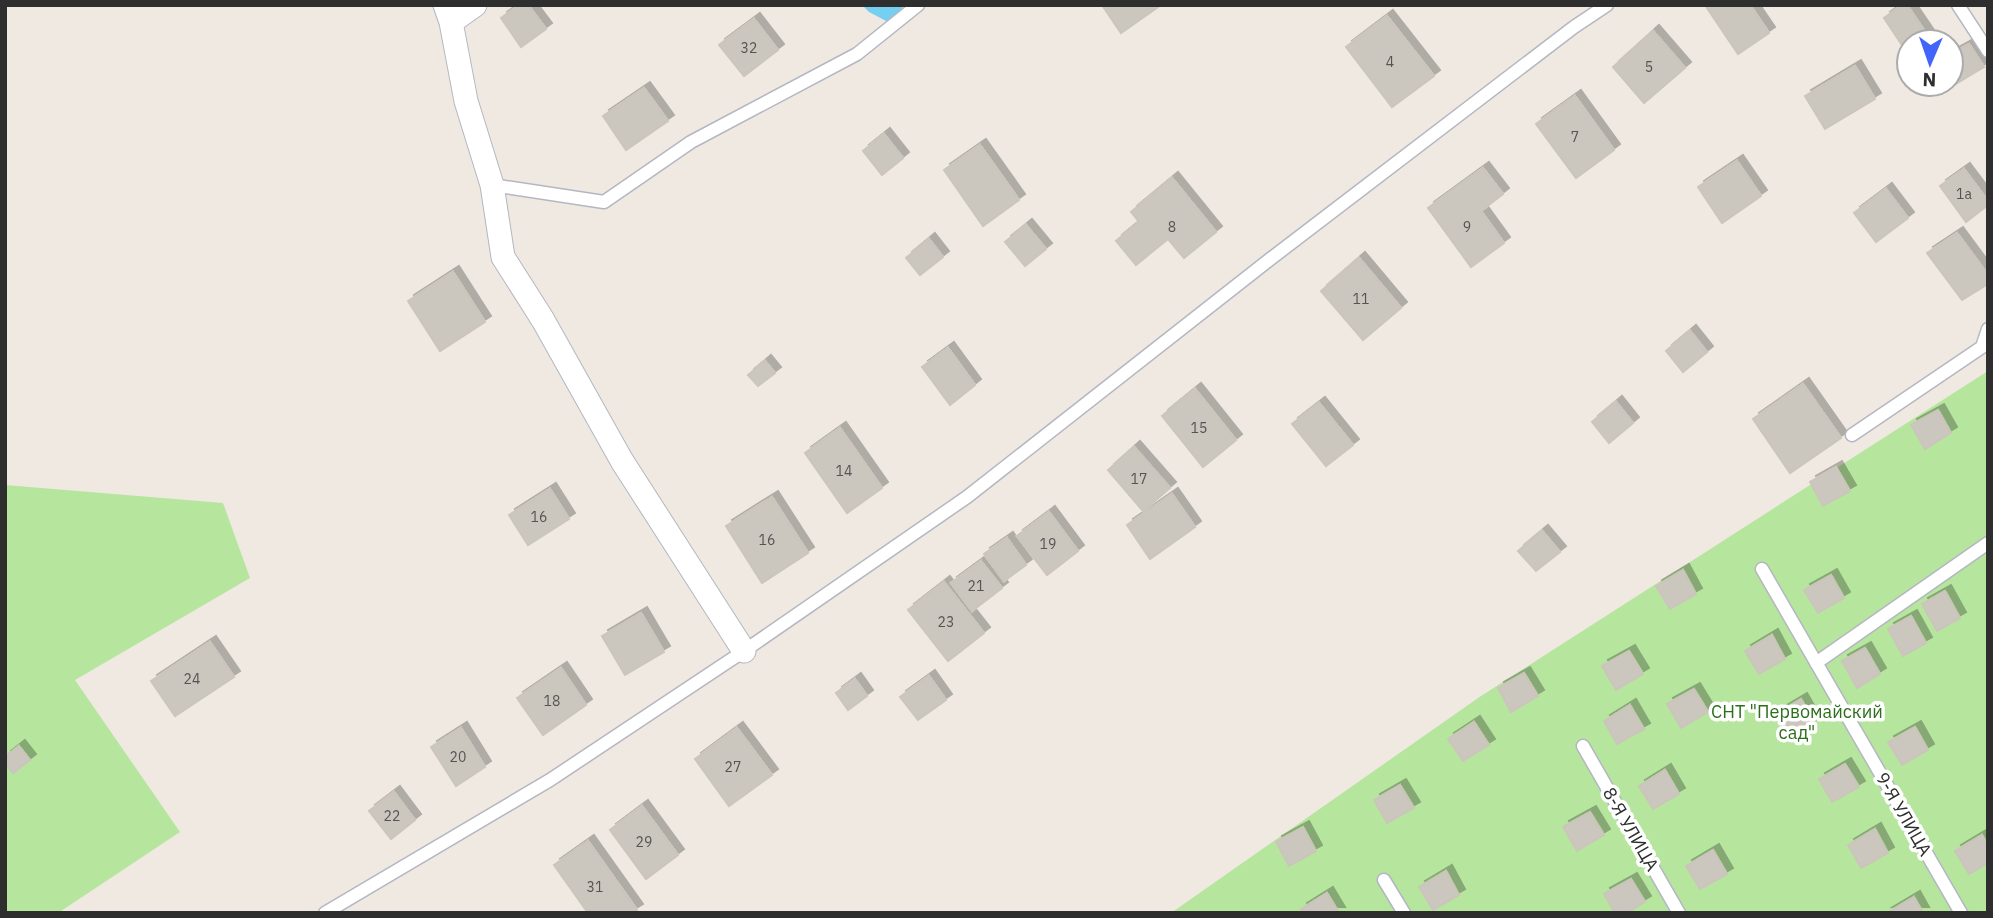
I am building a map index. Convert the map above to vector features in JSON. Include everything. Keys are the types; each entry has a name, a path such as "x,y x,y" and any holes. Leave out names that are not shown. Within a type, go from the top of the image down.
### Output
{"street":[{"path":"475,5 448,14 466,101 492,185 503,257 543,320 622,461 744,651"}],"lane":[{"path":"492,185 604,202 691,142 857,54 918,5"},
{"path":"325,913 550,780 967,498 1269,260 1574,27 1607,5"},
{"path":"1958,5 1988,51"},
{"path":"1852,435 1982,347 1988,329"},
{"path":"1816,663 1988,543"},
{"name":"9-Я УЛИЦА","path":"1762,569 1961,913"},
{"name":"8-Я УЛИЦА","path":"1583,746 1679,913"},
{"path":"1384,880 1404,913"}],"green space":[{"name":"СНТ \"Первомайский сад\"","path":"1988,371 1988,913 1171,913 1481,696"},
{"path":"5,485 223,503 250,578 75,680 180,832 58,913 5,913"}],"water":[{"path":"862,5 904,5 892,24 869,12"}],"building":[{"path":"519,5 528,5 546,29 521,47 501,18"},
{"path":"1102,5 1161,5 1121,33"},
{"path":"1705,5 1750,5 1769,33 1738,54"},
{"path":"1902,5 1907,5 1923,28 1895,28 1895,34 1884,18"},
{"path":"1387,16 1434,76 1392,107 1346,47"},
{"path":"754,19 778,50 744,76 719,45"},
{"path":"1653,31 1685,68 1644,103 1613,67"},
{"path":"1969,44 1984,67 1965,78 1965,46"},
{"path":"1855,66 1875,99 1825,129 1805,96"},
{"path":"644,88 668,121 626,150 603,116"},
{"path":"1575,96 1614,150 1576,178 1536,124"},
{"path":"884,134 903,158 882,175 863,151"},
{"path":"980,145 1019,200 983,226 944,170"},
{"path":"1737,161 1761,196 1722,223 1698,187"},
{"path":"1483,168 1503,194 1481,211 1504,243 1471,267 1428,208"},
{"path":"1964,169 1988,201 1988,205 1966,222 1940,186"},
{"path":"1172,178 1216,232 1184,258 1168,239 1136,265 1116,241 1139,222 1131,212"},
{"path":"1886,189 1908,218 1876,242 1854,213"},
{"path":"1026,225 1046,249 1025,266 1005,242"},
{"path":"1957,233 1988,275 1988,284 1962,300 1927,253"},
{"path":"929,239 943,257 920,275 906,258"},
{"path":"1359,258 1401,308 1363,340 1321,291"},
{"path":"453,272 485,322 440,351 408,301"},
{"path":"1690,331 1707,352 1683,372 1666,351"},
{"path":"948,348 975,385 950,405 922,367"},
{"path":"765,361 775,373 758,386 748,375"},
{"path":"1803,384 1841,438 1790,473 1753,419"},
{"path":"1195,389 1236,440 1203,467 1162,416"},
{"path":"1616,402 1633,423 1609,443 1592,422"},
{"path":"1319,403 1353,445 1326,466 1292,424"},
{"path":"1938,410 1951,433 1925,449 1911,425"},
{"path":"840,428 882,488 847,513 805,453"},
{"path":"1134,447 1170,488 1143,511 1108,470"},
{"path":"1836,467 1850,491 1823,506 1810,482"},
{"path":"550,489 569,519 528,545 509,515"},
{"path":"1172,494 1195,527 1150,559 1127,525"},
{"path":"772,497 808,553 762,583 726,526"},
{"path":"1049,512 1078,551 1047,575 1017,536"},
{"path":"1542,531 1560,552 1536,571 1518,551"},
{"path":"1007,538 1026,565 1004,581 984,554"},
{"path":"981,561 1002,588 972,611 951,583"},
{"path":"1683,570 1696,594 1670,609 1656,586"},
{"path":"1831,575 1844,598 1818,613 1804,590"},
{"path":"944,582 984,633 948,661 908,610"},
{"path":"1945,591 1960,618 1937,631 1922,604"},
{"path":"641,613 664,652 625,675 602,636"},
{"path":"1911,616 1926,643 1903,656 1888,629"},
{"path":"1772,635 1785,659 1759,674 1745,651"},
{"path":"210,642 234,677 175,716 151,681"},
{"path":"1865,648 1880,674 1857,688 1842,661"},
{"path":"1629,651 1643,674 1616,690 1602,666"},
{"path":"561,668 586,705 543,735 517,698"},
{"path":"1524,673 1538,696 1511,712 1498,688"},
{"path":"929,676 946,700 918,720 900,697"},
{"path":"855,679 867,696 848,710 836,693"},
{"path":"1694,689 1708,712 1681,728 1667,704"},
{"path":"1801,699 1815,723 1788,738 1774,715"},
{"path":"1630,705 1644,729 1617,744 1604,721"},
{"path":"1474,722 1489,745 1463,761 1448,739"},
{"path":"1915,727 1928,750 1902,765 1888,742"},
{"path":"461,728 485,767 456,786 431,747"},
{"path":"737,728 772,775 729,806 695,759"},
{"path":"19,746 30,760 13,773 5,763 5,757"},
{"path":"1845,764 1859,787 1832,802 1819,779"},
{"path":"1665,770 1679,794 1653,809 1639,786"},
{"path":"1400,785 1414,808 1387,823 1374,800"},
{"path":"394,792 415,820 391,839 369,811"},
{"path":"642,806 678,855 646,879 610,830"},
{"path":"1590,812 1604,835 1577,851 1563,827"},
{"path":"1303,827 1316,851 1289,866 1276,842"},
{"path":"1875,829 1888,853 1861,868 1848,845"},
{"path":"1982,835 1988,846 1988,863 1969,874 1955,851"},
{"path":"588,841 637,910 632,913 588,913 554,865"},
{"path":"1713,850 1727,874 1700,889 1686,866"},
{"path":"1446,871 1459,895 1433,910 1419,887"},
{"path":"1631,879 1645,902 1626,913 1615,913 1604,894"},
{"path":"1327,893 1339,913 1303,913 1301,909"},
{"path":"1914,897 1923,913 1887,913"}]}
